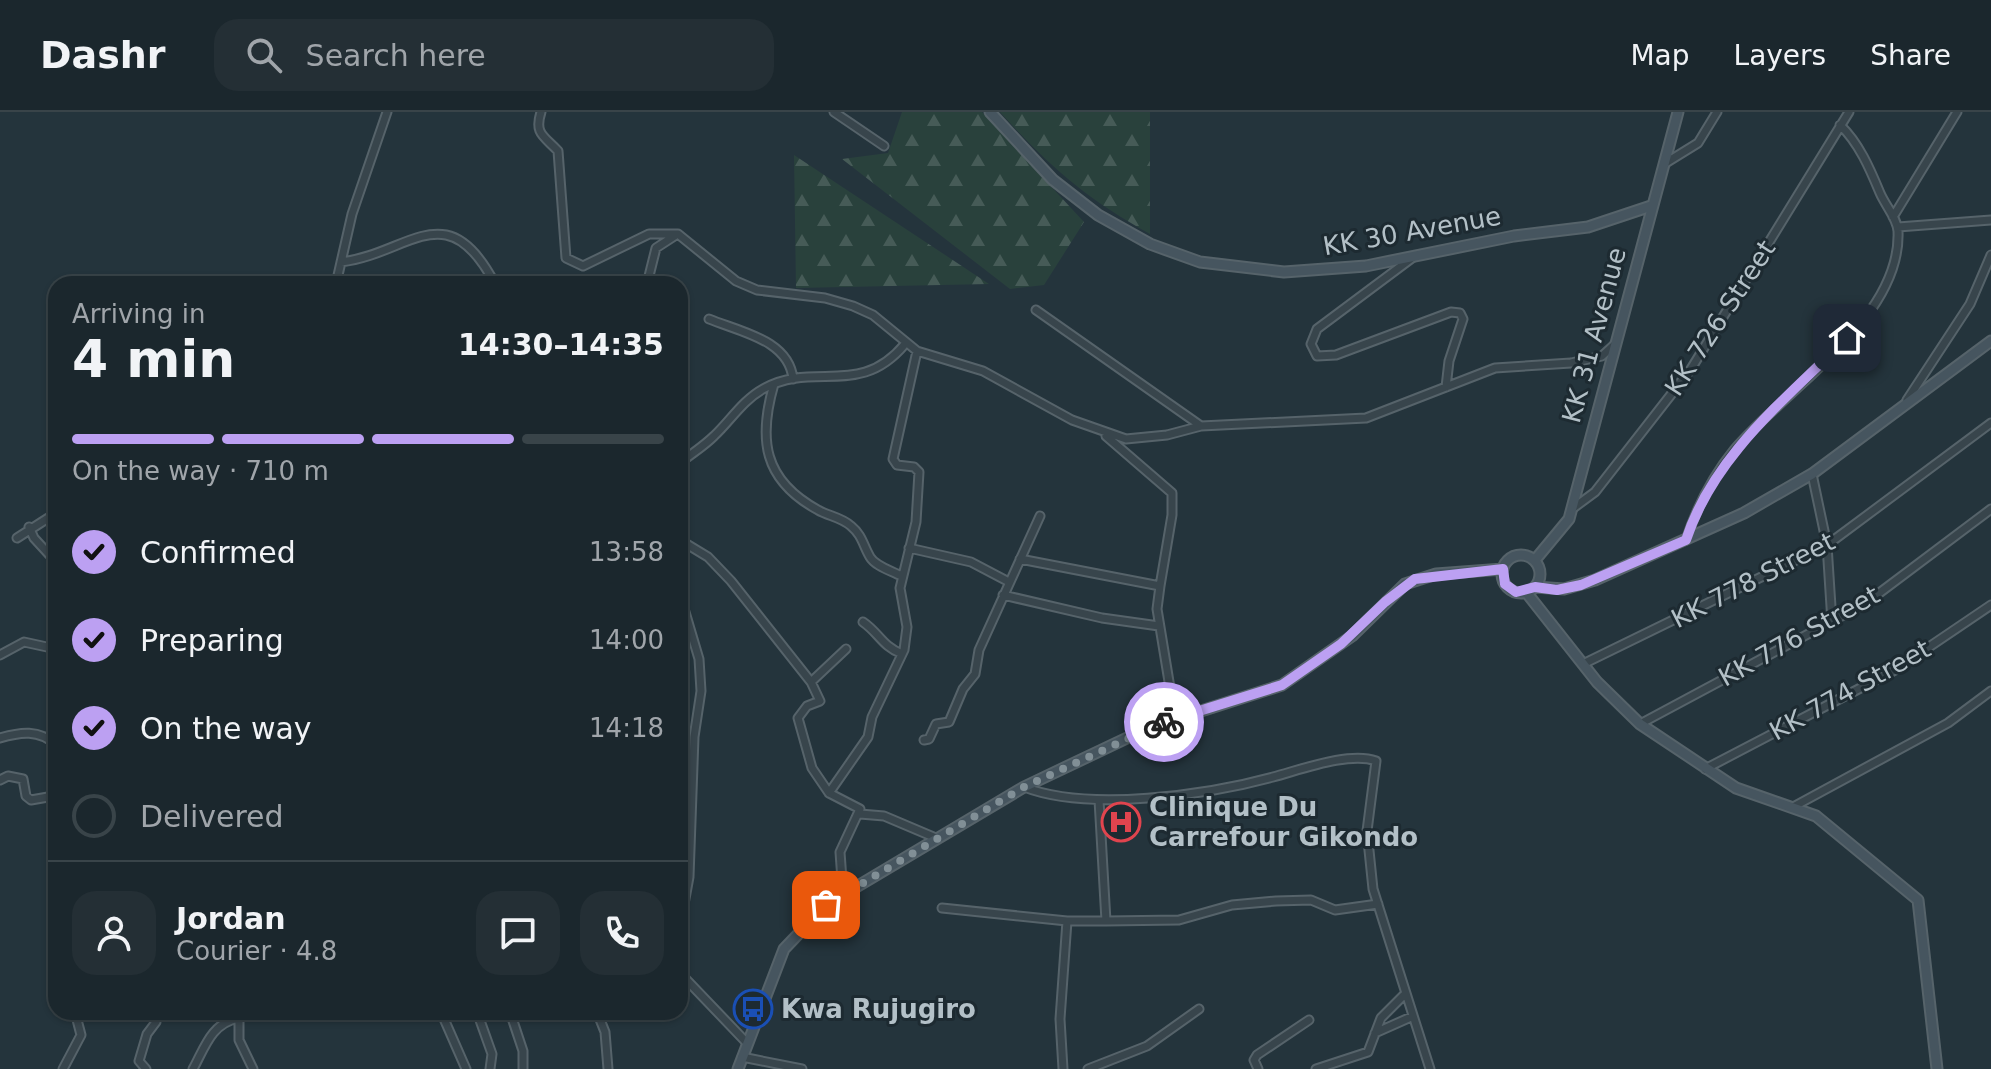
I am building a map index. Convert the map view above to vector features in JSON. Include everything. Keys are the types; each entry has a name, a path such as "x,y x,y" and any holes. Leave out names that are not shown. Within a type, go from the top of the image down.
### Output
{"main road":[{"name":"KK 30 Avenue","path":"990,112 1053,180 1098,215 1150,244 1200,262 1284,272 1366,266 1514,236 1588,227 1651,206"},
{"name":"KK 31 Avenue","path":"1535,560 1565,526 1572,509 1678,112"},
{"path":"1503,569 1508,588 1557,590 1581,585 1744,513 1812,474 1907,400 1991,341"},
{"path":"738,1069 784,949 802,927 843,894 1024,787 1175,718 1282,685 1341,644 1385,602 1415,579 1503,569 1516,556 1535,560 1540,574 1531,590"},
{"path":"1531,590 1583,664 1640,724 1705,769 1756,798 1793,807 1832,828 1918,900 1937,1069"}],"street":[{"path":"338,276 352,214 387,112"},
{"path":"541,112 537,124 540,135 558,151 566,258 572,263 583,266 649,234 678,234 736,281 757,290 825,298 853,306 873,315 917,351 1007,381 1072,420 1103,433 1136,439 1201,426 1345,421 1400,406 1504,366 1602,356 1617,342"},
{"path":"834,112 884,146"},
{"path":"1664,164 1698,143 1717,112"},
{"name":"KK 726 Street","path":"1572,509 1595,492 1691,369 1849,112"},
{"path":"1893,217 1957,112"},
{"path":"1686,540 1697,507 1735,449 1847,338 1880,294 1894,266 1898,227 1851,135 1840,125"},
{"path":"1898,227 1991,220"},
{"path":"341,262 376,254 407,238 440,234 455,237 485,264 491,276"},
{"path":"649,276 656,248 678,234"},
{"path":"1417,254 1317,329 1311,344 1317,356 1336,355 1451,312 1460,313 1463,319 1449,361 1446,387"},
{"path":"1907,400 1970,304 1991,255"},
{"path":"1036,310 1201,426"},
{"path":"709,319 781,350 791,363 793,379"},
{"path":"688,457 761,390 793,379 868,373 883,367 905,344"},
{"path":"829,793 868,737 872,717 902,654 907,627 901,576 916,522 919,472 914,467 897,465 893,459 917,351"},
{"path":"774,384 766,411 766,450 780,480 819,511 848,523 859,533 874,562 901,576"},
{"name":"KK 778 Street","path":"1583,664 1827,545 1991,423"},
{"path":"1103,433 1172,493 1172,515 1160,586 1159,626 1175,718"},
{"path":"1812,474 1827,545 1832,622"},
{"name":"KK 776 Street","path":"1640,724 1866,603 1991,509"},
{"path":"924,740 929,739 936,724 949,722 963,689 975,674 979,650 1040,516"},
{"path":"17,538 29,527 48,517"},
{"path":"29,527 48,553"},
{"path":"688,545 708,557 731,581 811,682 820,701 802,711 799,724 812,768 829,793 858,807 860,814 840,852 843,894"},
{"path":"909,548 971,562 1009,582"},
{"path":"1020,559 1160,586"},
{"path":"1003,595 1102,618 1159,626"},
{"name":"KK 774 Street","path":"1705,769 1895,670 1991,605"},
{"path":"688,622 699,659 701,691 694,737 688,882"},
{"path":"863,622 873,630 879,642 902,654"},
{"path":"0,655 24,642 48,647"},
{"path":"811,682 846,649"},
{"path":"1793,807 1948,723 1991,691"},
{"path":"0,738 32,732 48,738"},
{"path":"1024,787 1049,797 1099,800 1242,784 1354,759 1376,761 1367,831 1370,867 1378,904 1399,965 1404,995 1430,1069"},
{"path":"0,780 8,776 23,779 26,796 31,800 48,797"},
{"path":"1099,800 1106,921"},
{"path":"860,814 884,816 936,838"},
{"path":"942,908 1067,921 1106,921 1179,920 1232,905 1276,901 1311,900 1335,910 1378,904"},
{"path":"1063,1069 1060,1019 1067,921"},
{"path":"688,981 747,1043"},
{"path":"1316,1069 1368,1052 1381,1018 1404,995"},
{"path":"1088,1069 1103,1067 1147,1046 1199,1009"},
{"path":"1375,1033 1411,1017"},
{"path":"63,1069 81,1035 77,1020"},
{"path":"193,1069 212,1031 226,1020"},
{"path":"239,1020 239,1040 253,1069"},
{"path":"445,1020 466,1069"},
{"path":"480,1020 492,1054 490,1069"},
{"path":"513,1020 523,1051 523,1069"},
{"path":"600,1020 605,1032 608,1069"},
{"path":"1258,1069 1254,1060 1257,1055 1309,1020"},
{"path":"146,1069 139,1061 143,1044 156,1022"},
{"path":"742,1057 802,1069"}],"green space":[{"path":"902,112 982,112 1084,222 1044,285 1010,289 842,159 888,153"},
{"path":"1000,112 1150,112 1150,234 1069,180"},
{"path":"794,155 989,284 796,288"}],"way so far":[{"path":"826,905 1024,787 1164,722"}],"place":[{"name":"Clinique Du Carrefour Gikondo","path":"1121,822"},
{"name":"Kwa Rujugiro","path":"753,1009"}],"route":[{"path":"1164,722 1282,685 1352,636 1405,584 1423,576 1503,569 1505,584 1516,592 1526,592 1535,587 1557,590 1605,576 1686,540 1697,507 1735,449 1847,338"}]}
